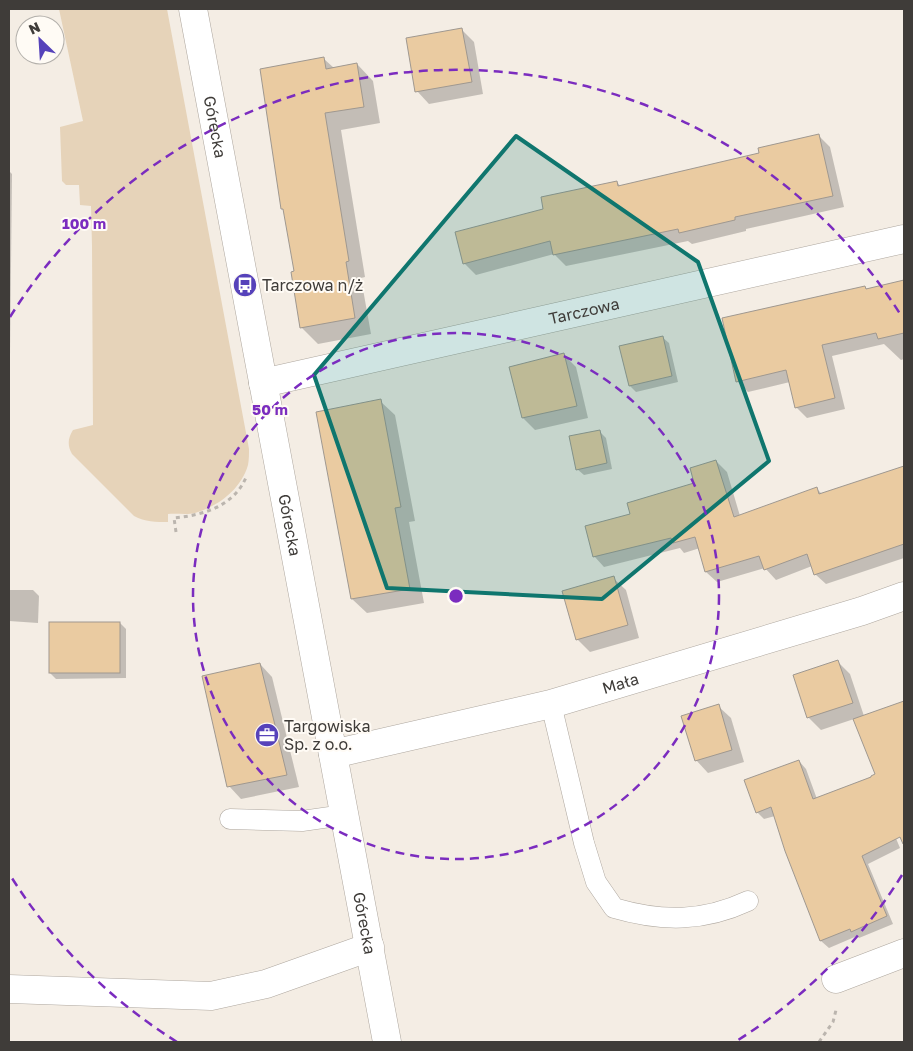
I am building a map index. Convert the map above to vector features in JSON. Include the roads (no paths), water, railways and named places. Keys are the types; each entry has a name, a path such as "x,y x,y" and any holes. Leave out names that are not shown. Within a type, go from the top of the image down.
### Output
{"street":[{"name":"Górecka","path":"193,9 387,1042"},
{"name":"Tarczowa","path":"263,383 904,239"},
{"name":"Mała","path":"333,754 551,704 862,611 904,596"},
{"path":"9,989 211,996 266,984 370,947"},
{"path":"836,980 904,953"}],"lane":[{"path":"551,704 584,843 596,882 614,908 665,919 709,916 748,901"},
{"path":"230,819 302,821 344,815"}],"place":[{"name":"Tarczowa n/ż","path":"245,285"},
{"name":"Targowiska Sp. z o.o.","path":"267,735"}]}
